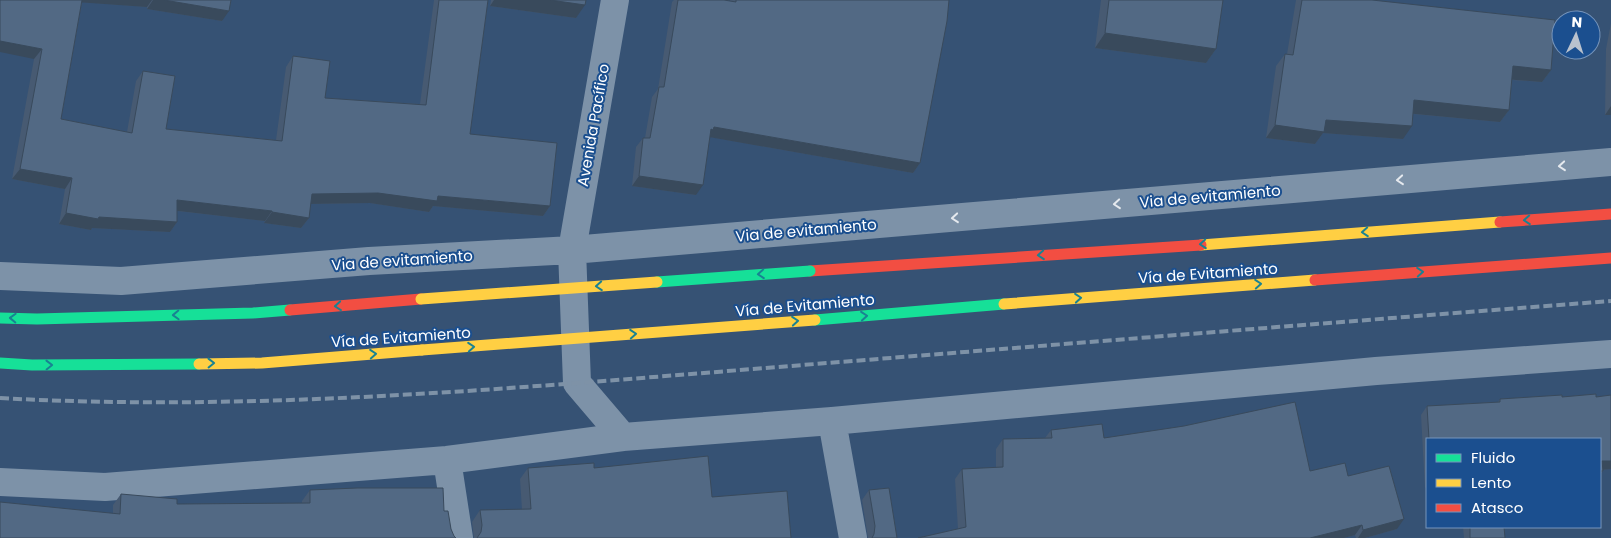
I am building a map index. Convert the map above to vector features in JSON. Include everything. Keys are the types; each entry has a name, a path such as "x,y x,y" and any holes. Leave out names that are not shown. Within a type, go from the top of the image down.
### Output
{"highway":[{"name":"Vía de Evitamiento","path":"0,318 37,319 253,312 1611,214"},
{"name":"Vía de Evitamiento","path":"0,363 32,366 262,362 815,320 1219,286 1611,258"}],"street":[{"name":"Avenida Pacífico","path":"615,0 572,250 577,383 623,436"},
{"name":"Via de evitamiento","path":"0,276 121,280 369,261 572,250 1611,162"},
{"path":"0,482 105,487 447,460 623,436 832,421 1376,371 1611,354"},
{"path":"832,421 853,538"},
{"path":"447,460 459,538"}],"building":[{"path":"0,0 82,0 61,119 132,133 143,71 175,76 166,129 282,141 293,56 330,61 325,98 426,105 439,0 488,0 470,134 557,143 550,206 438,196 437,201 378,193 312,194 309,218 272,211 177,200 177,222 99,217 98,219 66,213 72,178 20,169 42,49 0,41"},
{"path":"164,0 231,0 229,11"},
{"path":"550,0 586,0 585,5"},
{"path":"678,0 724,0 736,2 736,0 949,0 947,21 920,163 714,127 713,130 711,129 703,185 639,176 643,138 650,138 659,87 664,87"},
{"path":"1109,0 1223,0 1216,49 1105,33"},
{"path":"1302,0 1372,0 1551,20 1551,70 1513,66 1509,110 1414,100 1412,126 1326,120 1324,132 1275,125 1285,54 1293,55"},
{"path":"1596,394 1596,397 1611,395 1611,461 1602,461 1603,471 1601,471 1601,438 1429,438 1427,406 1500,402 1500,399 1562,395 1562,397"},
{"path":"1295,402 1310,471 1345,463 1348,476 1389,466 1404,519 1363,530 1362,525 1310,538 918,538 966,527 962,469 1003,467 1003,439 1052,438 1051,430 1102,424 1104,438 1184,426"},
{"path":"708,456 712,497 787,491 791,538 477,538 481,532 482,525 480,510 531,509 528,468 594,463 594,468"},
{"path":"443,488 444,511 448,511 451,529 456,538 0,538 0,502 120,514 121,494 177,499 177,504 310,503 310,490"},
{"path":"889,488 897,538 872,538 875,526 869,490"},
{"path":"1470,528 1504,528 1505,538 1470,538"}],"railway":[{"path":"0,398 94,402 188,402 283,400 471,391 1611,301"}],"traffic: fast":[{"path":"657,282 810,271"},
{"path":"815,320 1004,304"},
{"path":"0,318 37,319 253,313 290,310"},
{"path":"0,363 32,365 199,364"}],"traffic: slow":[{"path":"1201,245 1500,222"},
{"path":"1004,304 1315,280"},
{"path":"421,299 657,282"},
{"path":"422,350 815,320"},
{"path":"199,364 262,363 422,350"}],"traffic: jam":[{"path":"1500,222 1611,214"},
{"path":"810,271 1201,245"},
{"path":"1315,280 1611,258"},
{"path":"290,310 421,299"}]}
